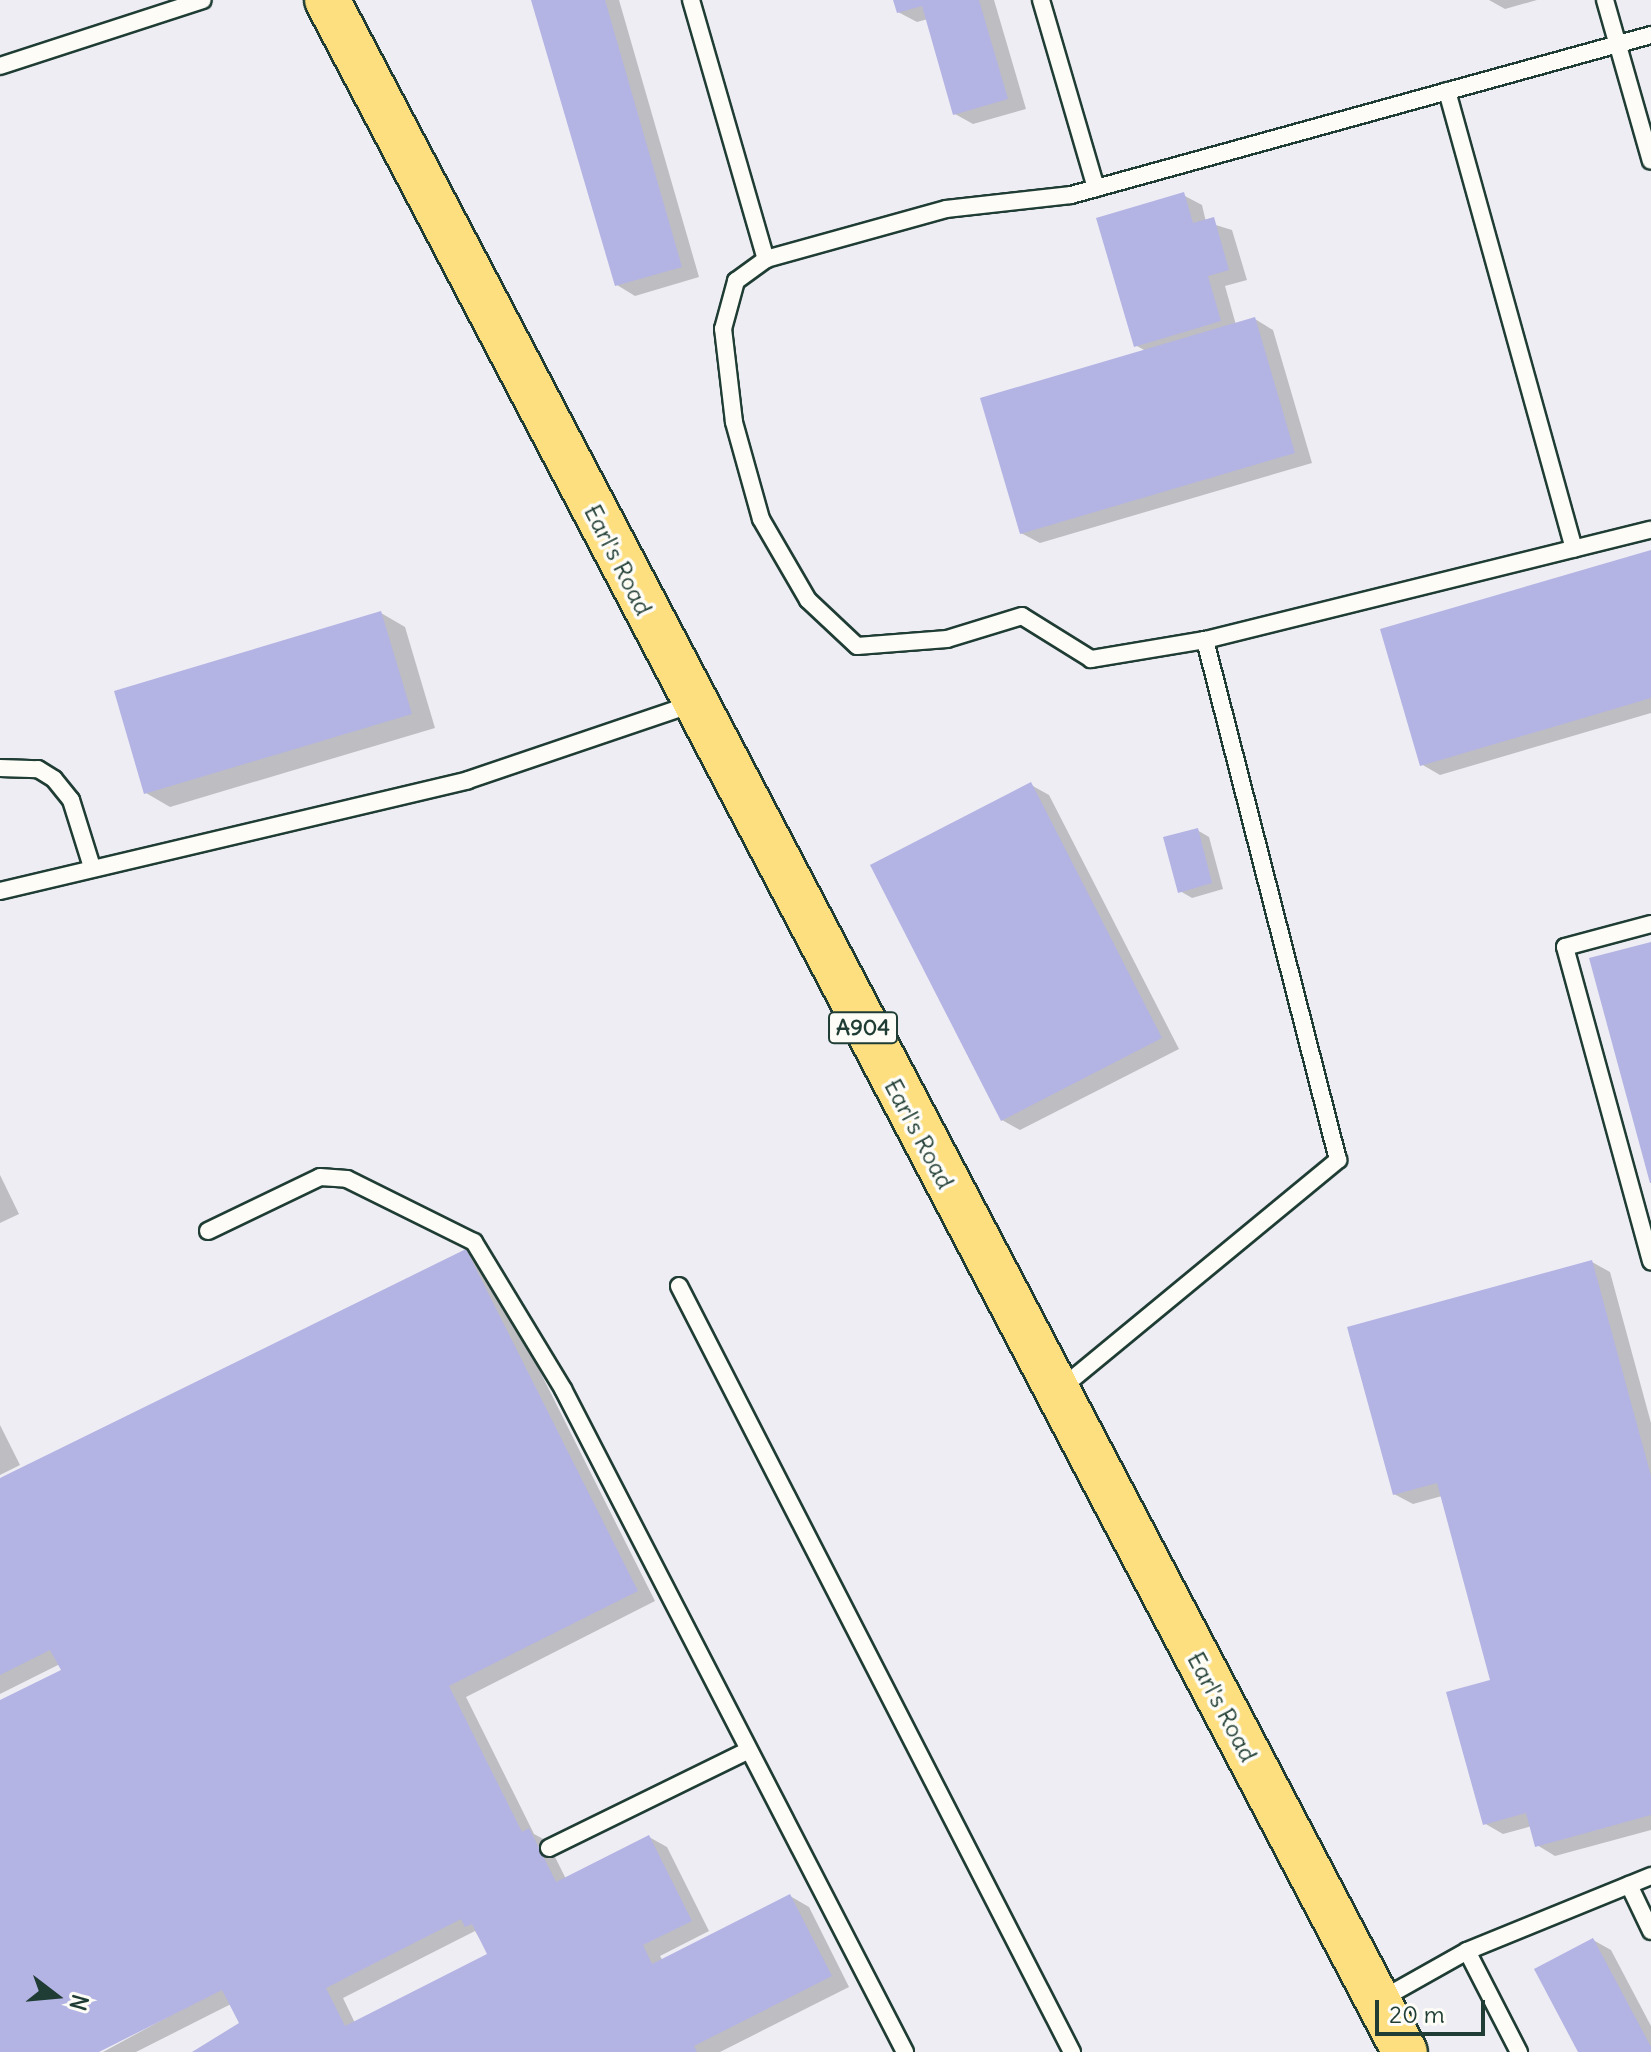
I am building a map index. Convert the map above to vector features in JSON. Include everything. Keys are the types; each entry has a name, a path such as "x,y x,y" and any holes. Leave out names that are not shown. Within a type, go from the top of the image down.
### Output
{"main road":[{"name":"Earl's Road","path":"327,0 693,704 1405,2052"}],"lane":[{"path":"0,66 203,0"},
{"path":"691,0 766,259"},
{"path":"1041,0 1096,188"},
{"path":"1605,0 1651,161"},
{"path":"1651,35 1096,188 946,209 766,259 736,281 723,329 734,422 761,519 808,600 857,646 947,639 1022,616 1091,659 1205,640 1651,530"},
{"path":"1447,91 1574,549"},
{"path":"1056,1393 1338,1160 1205,640"},
{"path":"0,891 468,780 693,704"},
{"path":"0,768 38,769 54,779 71,800 92,867"},
{"path":"1651,924 1565,947 1651,1261"},
{"path":"208,1231 320,1177 347,1179 474,1242 563,1389 747,1751 905,2052"},
{"path":"679,1286 1072,2052"},
{"path":"549,1848 747,1751"},
{"path":"1378,2001 1467,1951 1651,1876"},
{"path":"1629,1885 1651,1931"},
{"path":"1467,1951 1519,2052"}],"building":[{"path":"531,0 605,0 682,267 615,286"},
{"path":"893,0 979,0 1008,99 953,115 922,6 897,13"},
{"path":"1184,192 1193,223 1214,217 1229,270 1208,276 1221,321 1134,347 1096,218"},
{"path":"1255,317 1295,453 1020,534 980,398"},
{"path":"1651,550 1651,698 1420,766 1380,629"},
{"path":"381,611 412,714 144,794 114,691"},
{"path":"1031,782 1162,1038 1001,1121 870,865"},
{"path":"1198,828 1212,883 1178,893 1163,837"},
{"path":"1651,942 1651,1183 1650,1183 1589,958"},
{"path":"466,1249 638,1591 449,1686 522,1832 529,1828 556,1882 649,1835 692,1921 643,1945 652,1964 790,1894 832,1976 694,2046 697,2052 192,2052 239,2023 222,1990 99,2052 0,2052 0,1700 61,1670 50,1650 0,1675 0,1478","holes":["461,1919 465,1927 472,1924 487,1954 345,2026 326,1988"]},
{"path":"1592,1260 1651,1476 1651,1815 1535,1847 1526,1813 1483,1825 1446,1692 1490,1680 1437,1483 1393,1495 1347,1327"},
{"path":"1593,1938 1651,2052 1578,2052 1534,1969"}]}
